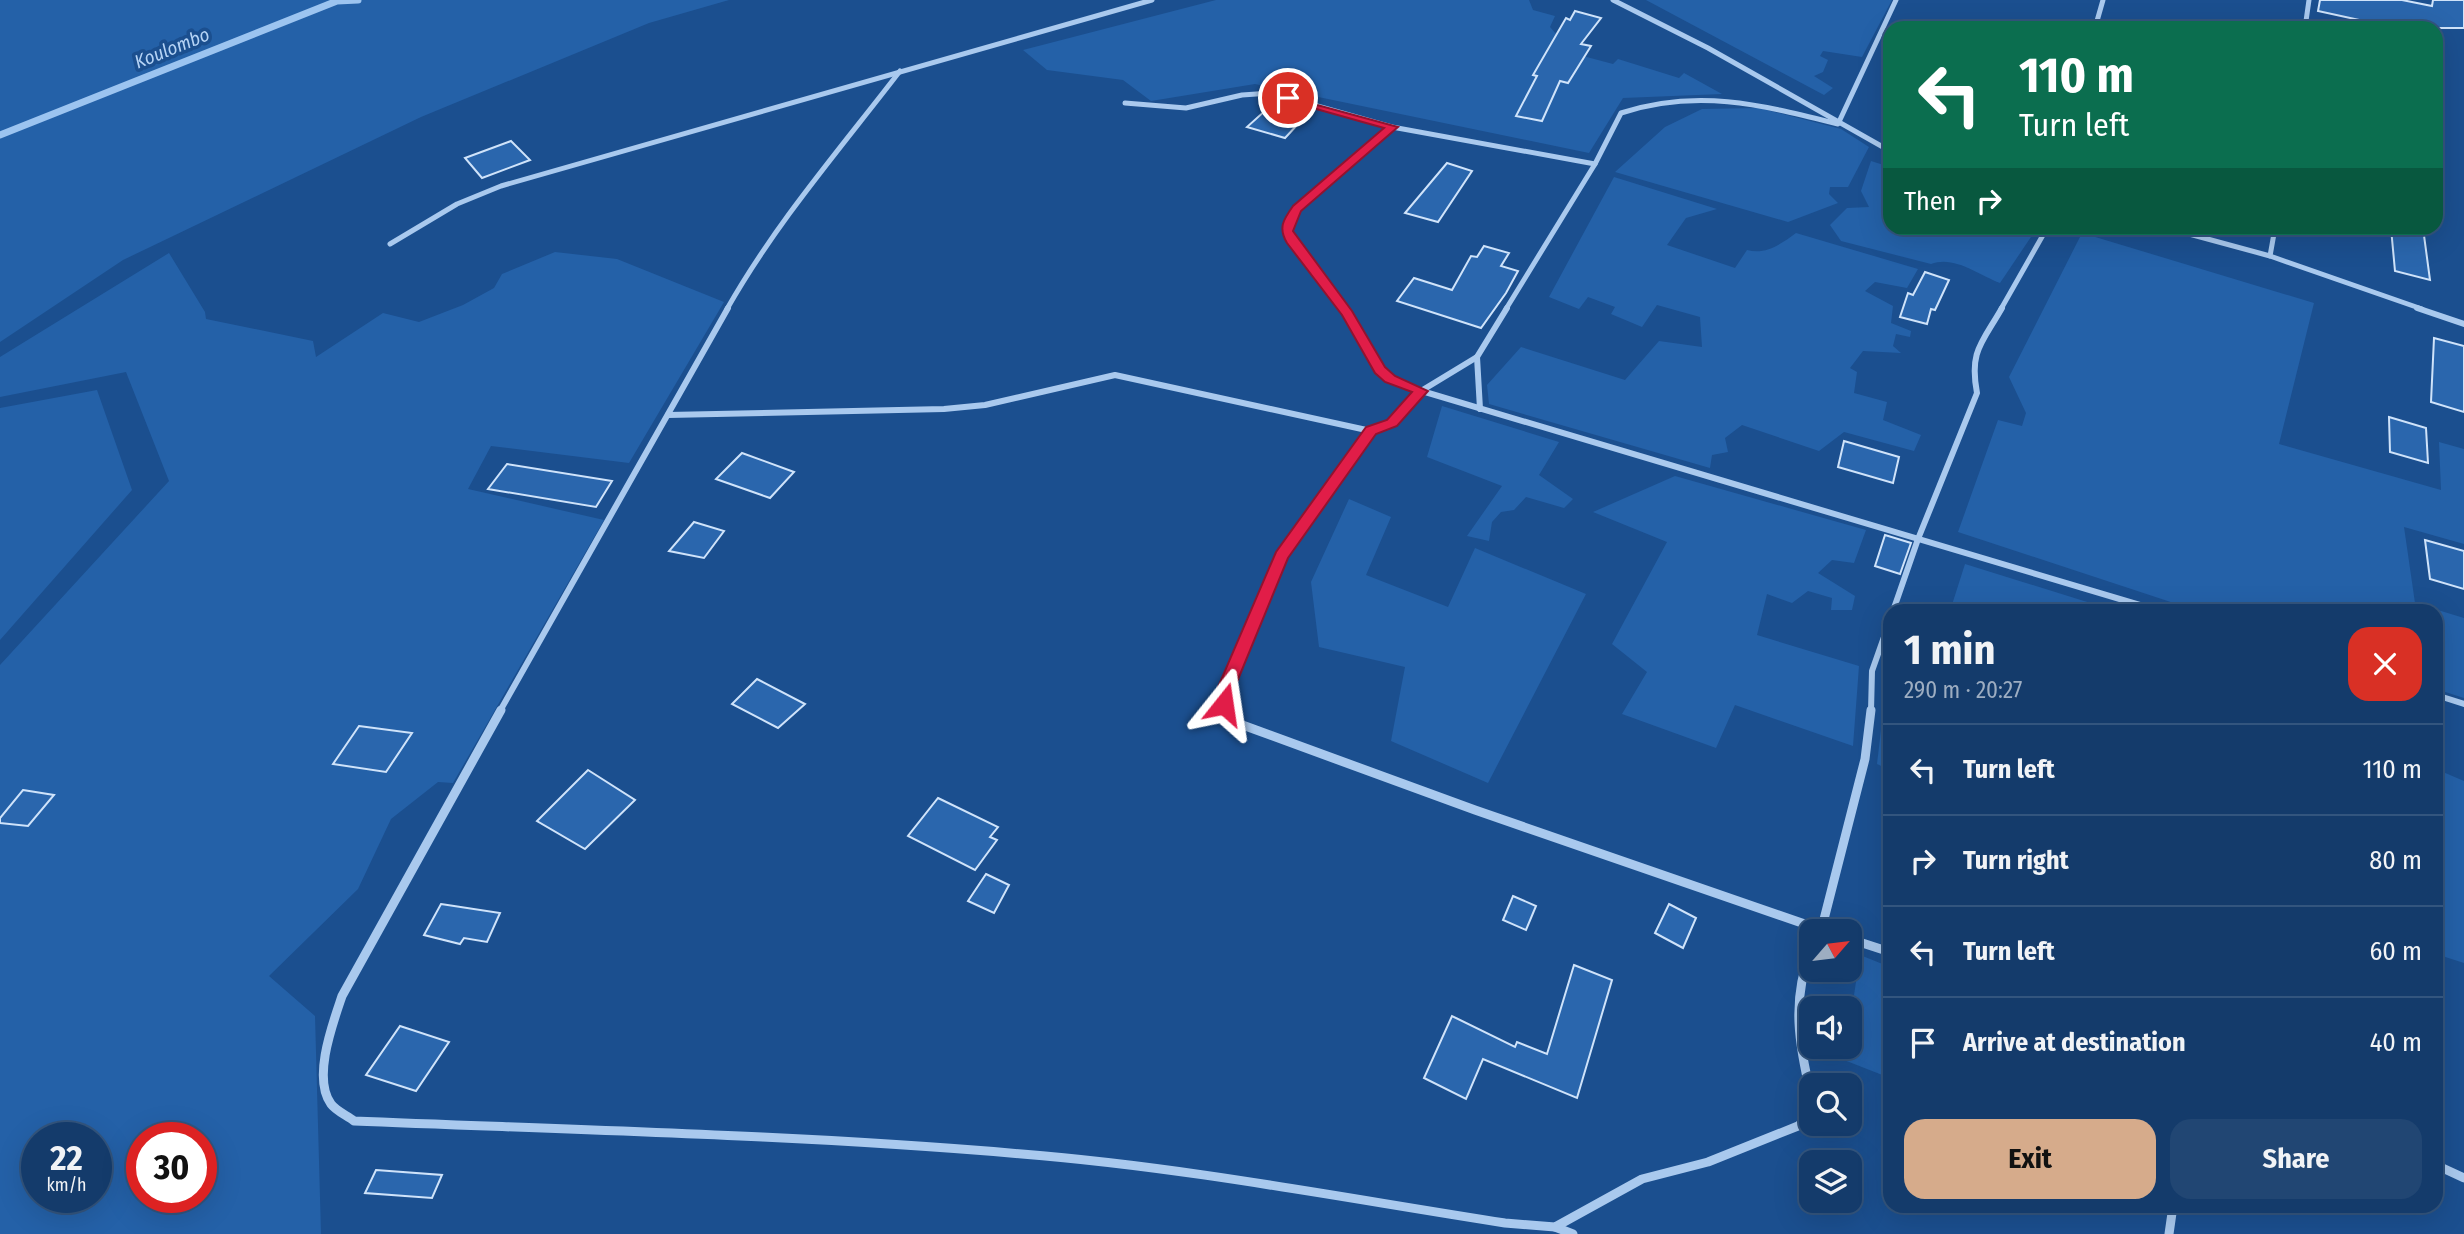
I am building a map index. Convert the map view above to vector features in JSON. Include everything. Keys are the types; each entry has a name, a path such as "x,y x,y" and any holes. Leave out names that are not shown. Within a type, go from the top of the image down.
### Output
{"street":[{"path":"390,244 457,204 501,186 1153,0"},
{"path":"1613,0 1708,48 1883,147"},
{"path":"1886,21 1896,0"},
{"path":"2097,21 2103,0"},
{"path":"2306,21 2309,0"},
{"path":"1839,124 1883,28"},
{"path":"900,71 837,153 818,173 752,267 342,996 325,1047 324,1078 331,1104 354,1121 809,1140 1036,1155 1138,1166 1504,1223 1555,1227 1573,1234"},
{"path":"1125,103 1186,108 1242,95 1271,93 1392,127 1595,164"},
{"path":"1799,923 1475,810 1237,723 1224,704 1224,694 1281,556 1371,431 1392,423 1421,391 1477,357 1595,164 1621,113 1648,102 1717,98 1772,107 1839,124"},
{"path":"1392,127 1297,208 1288,222 1287,231 1348,314 1380,370 1390,379 1480,409 2136,604"},
{"path":"1895,604 1918,539 1951,465 1977,393 1972,368 1975,355 2043,235"},
{"path":"2193,235 2270,256 2464,324"},
{"path":"2270,256 2274,235"},
{"path":"1477,357 1480,409"},
{"path":"668,415 944,409 985,405 1115,375 1371,431"},
{"path":"1825,919 1865,759 1870,733 1872,671 1883,640"},
{"path":"2443,697 2464,704"},
{"path":"1862,943 1883,950"},
{"path":"1799,982 1798,1031 1807,1073"},
{"path":"1555,1227 1642,1179 1707,1162 1799,1125"},
{"path":"2443,1168 2464,1178"},
{"path":"2169,1234 2172,1213"}],"shaded area":[{"path":"0,0 729,0 649,23 421,117 123,260 0,342"},
{"path":"1216,0 1529,0 1533,10 1555,16 1550,27 1557,35 1549,47 1613,64 1618,59 1679,78 1684,73 1722,94 1623,98 1589,153 1255,84 1151,101 1123,80 1047,70 1023,50"},
{"path":"1646,0 1892,0 1862,57 1823,51 1820,56 1828,60 1823,72 1814,76 1833,88 1824,95"},
{"path":"1759,108 1841,129 1869,147 1848,187 1830,187 1829,194 1838,203 1788,222 1615,172 1665,127 1702,109"},
{"path":"1871,161 1883,165 1883,235 2032,235 2000,283 1957,264 1931,264 1841,241 1830,225 1847,208 1869,207 1861,191"},
{"path":"1614,177 1717,209 1686,218 1667,245 1735,268 1747,250 1767,250 1796,233 1918,269 1907,288 1875,282 1865,291 1893,306 1891,323 1911,331 1910,337 1896,334 1893,346 1901,353 1863,351 1850,368 1857,372 1854,393 1887,402 1883,420 1921,435 1914,451 1844,432 1819,451 1742,425 1725,438 1728,452 1712,455 1710,468 1489,404 1487,385 1521,347 1625,380 1659,341 1702,347 1700,317 1657,305 1642,327 1611,314 1615,307 1588,297 1579,309 1549,297"},
{"path":"2081,235 2089,235 2314,303 2279,444 2441,490 2439,442 2464,449 2464,544 2404,527 2415,603 2418,604 2177,604 1958,532 1998,420 2022,426 2026,413 2009,377"},
{"path":"555,252 617,259 724,302 629,463 491,446 468,489 604,520 453,783 438,782 391,819 358,889 269,976 315,1016 321,1234 0,1234 0,665 169,481 126,372 0,397 0,357 169,253 205,312 206,319 313,341 316,357 383,313 419,322 463,305 494,288 502,274"},
{"path":"97,390 132,490 0,640 0,408"},
{"path":"1442,406 1559,442 1539,475 1573,499 1564,508 1526,497 1514,510 1501,512 1492,522 1489,541 1467,536 1502,486 1427,457"},
{"path":"1675,476 1866,530 1854,563 1832,560 1818,573 1855,596 1852,610 1831,610 1832,598 1808,591 1792,603 1767,594 1757,635 1859,666 1853,746 1735,705 1716,748 1622,714 1647,672 1612,644 1667,542 1593,512"},
{"path":"1349,499 1391,517 1366,575 1448,607 1475,548 1586,594 1488,783 1391,741 1405,667 1319,647 1311,582"},
{"path":"1965,564 2094,604 1952,604"},
{"path":"2443,612 2464,618 2464,698 2443,691"},
{"path":"1883,713 1883,767 1877,764"},
{"path":"2443,772 2464,781 2464,963 2443,956"},
{"path":"1862,956 1883,964 1883,1075 1844,1060 1862,1059 1862,996 1854,996 1856,982 1862,982"}],"building":[{"path":"2320,0 2402,0 2432,6 2433,0 2464,0 2464,28 2443,28 2443,21 2364,21 2318,11"},
{"path":"1575,11 1601,18 1581,44 1591,46 1568,83 1560,81 1542,121 1516,116 1537,76 1533,75 1566,18 1570,20"},
{"path":"1277,100 1311,110 1285,138 1247,127"},
{"path":"511,141 530,160 482,178 465,158"},
{"path":"1447,163 1472,171 1438,222 1405,213"},
{"path":"2392,235 2424,235 2430,280 2395,271"},
{"path":"1484,246 1509,253 1501,266 1518,271 1481,328 1397,301 1414,278 1452,290 1471,256 1477,257"},
{"path":"1925,272 1949,280 1935,310 1931,309 1927,324 1900,317 1908,293 1913,295"},
{"path":"2434,338 2464,346 2464,412 2431,402"},
{"path":"2389,417 2426,428 2428,463 2390,452"},
{"path":"1844,441 1899,457 1893,483 1838,467"},
{"path":"742,453 794,472 770,498 716,479"},
{"path":"507,464 612,481 596,507 488,489"},
{"path":"694,522 724,531 704,558 669,551"},
{"path":"1885,535 1911,543 1900,574 1875,566"},
{"path":"2425,540 2464,551 2464,589 2430,579"},
{"path":"757,679 805,704 778,728 732,704"},
{"path":"359,726 412,733 386,772 333,764"},
{"path":"588,770 635,800 585,849 537,821"},
{"path":"23,790 54,795 28,826 0,823 0,818"},
{"path":"938,798 998,827 990,837 997,840 975,870 908,836"},
{"path":"986,874 1009,885 994,913 968,901"},
{"path":"1513,896 1536,906 1526,930 1503,920"},
{"path":"441,904 500,913 487,942 464,938 460,944 424,935"},
{"path":"1669,904 1696,918 1683,948 1655,933"},
{"path":"1574,965 1612,980 1577,1098 1483,1059 1466,1099 1424,1078 1452,1016 1515,1047 1517,1042 1547,1054"},
{"path":"400,1026 449,1042 416,1091 366,1075"},
{"path":"376,1170 442,1175 432,1198 365,1193"}],"waterway":[{"name":"Koulombo","path":"0,135 337,1 358,0"}],"route":[{"path":"1224,704 1224,694 1281,556 1371,431 1392,423 1421,391 1390,379 1380,370 1348,314 1287,231 1288,222 1297,208 1392,127 1288,98"}]}
